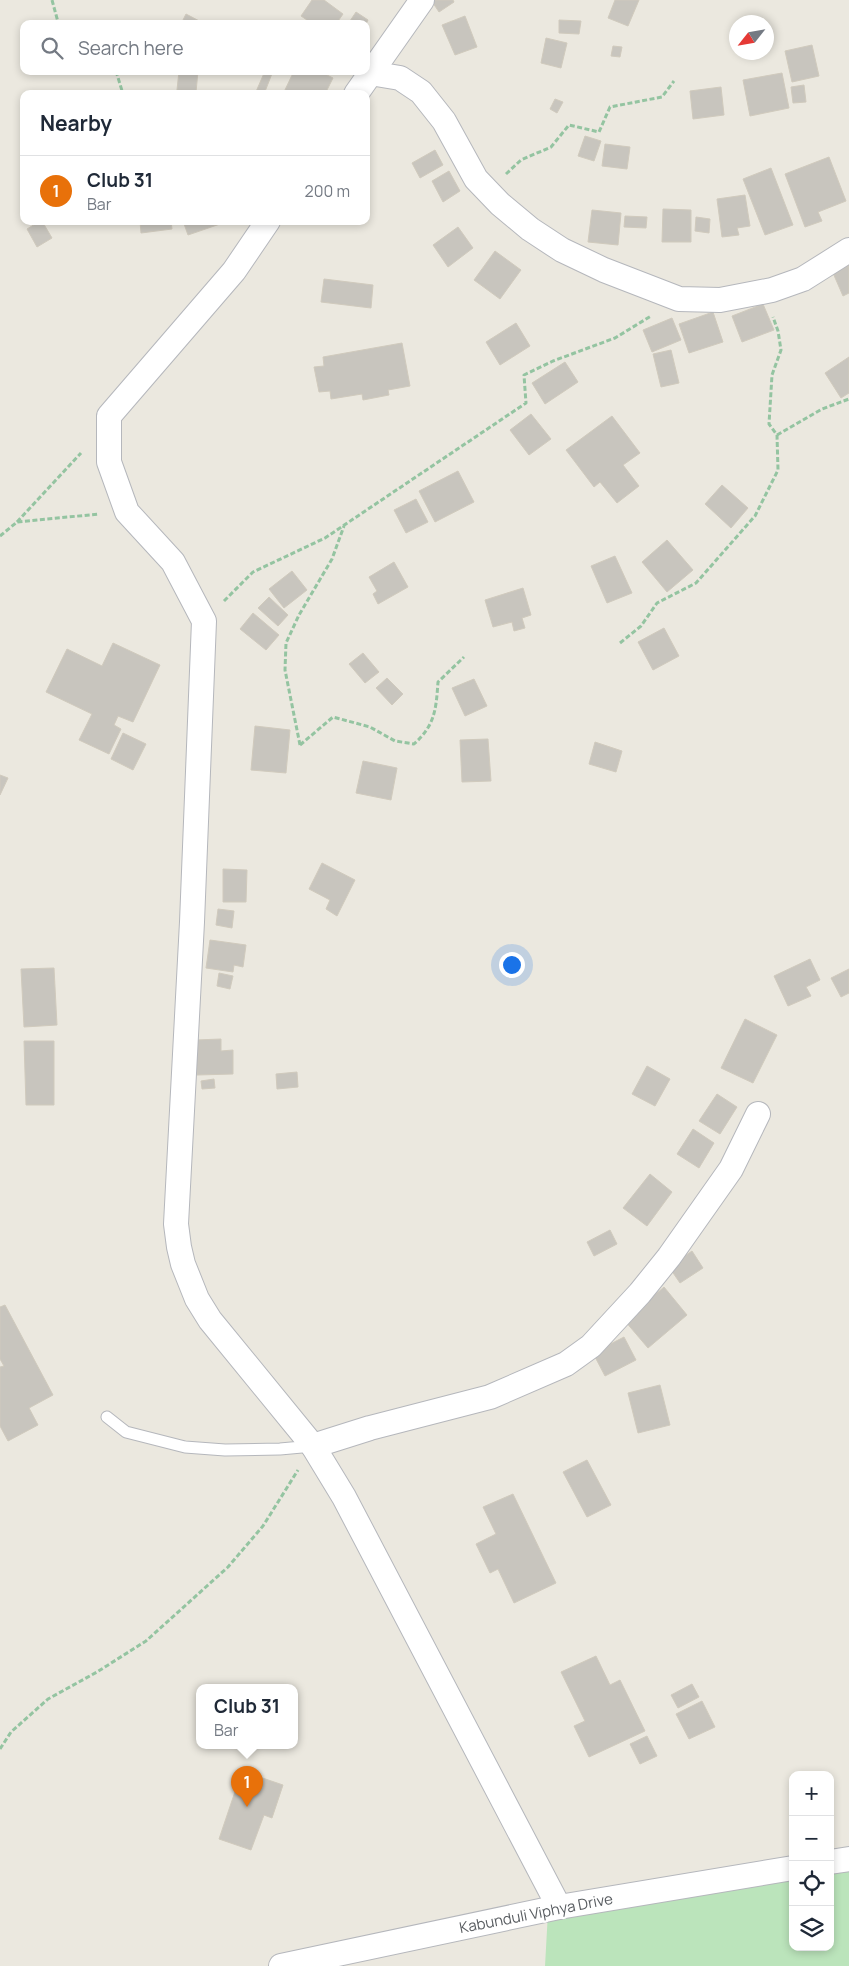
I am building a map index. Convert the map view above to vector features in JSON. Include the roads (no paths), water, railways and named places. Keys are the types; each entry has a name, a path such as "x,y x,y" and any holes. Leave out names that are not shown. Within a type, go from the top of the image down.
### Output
{"street":[{"path":"422,0 370,74 400,78 421,92 444,121 476,178 500,204 530,229 562,250 604,270 679,299 720,300 772,290 803,279 849,250"},
{"path":"359,90 369,75"},
{"path":"265,225 234,271 109,416 109,462 127,512 173,562 204,621 192,922 176,1224 178,1246 190,1283 210,1320 313,1446 349,1506 559,1906"},
{"path":"313,1446 370,1428 490,1397 566,1364 591,1346 669,1257 731,1169 758,1114"},
{"path":"834,1861 849,1859"},
{"name":"Kabunduli Viphya Drive","path":"281,1966 559,1906 789,1869"}],"lane":[{"path":"107,1417 126,1432 185,1447 225,1450 313,1446"}],"place":[{"name":"Club 31","path":"247,1807"}]}
